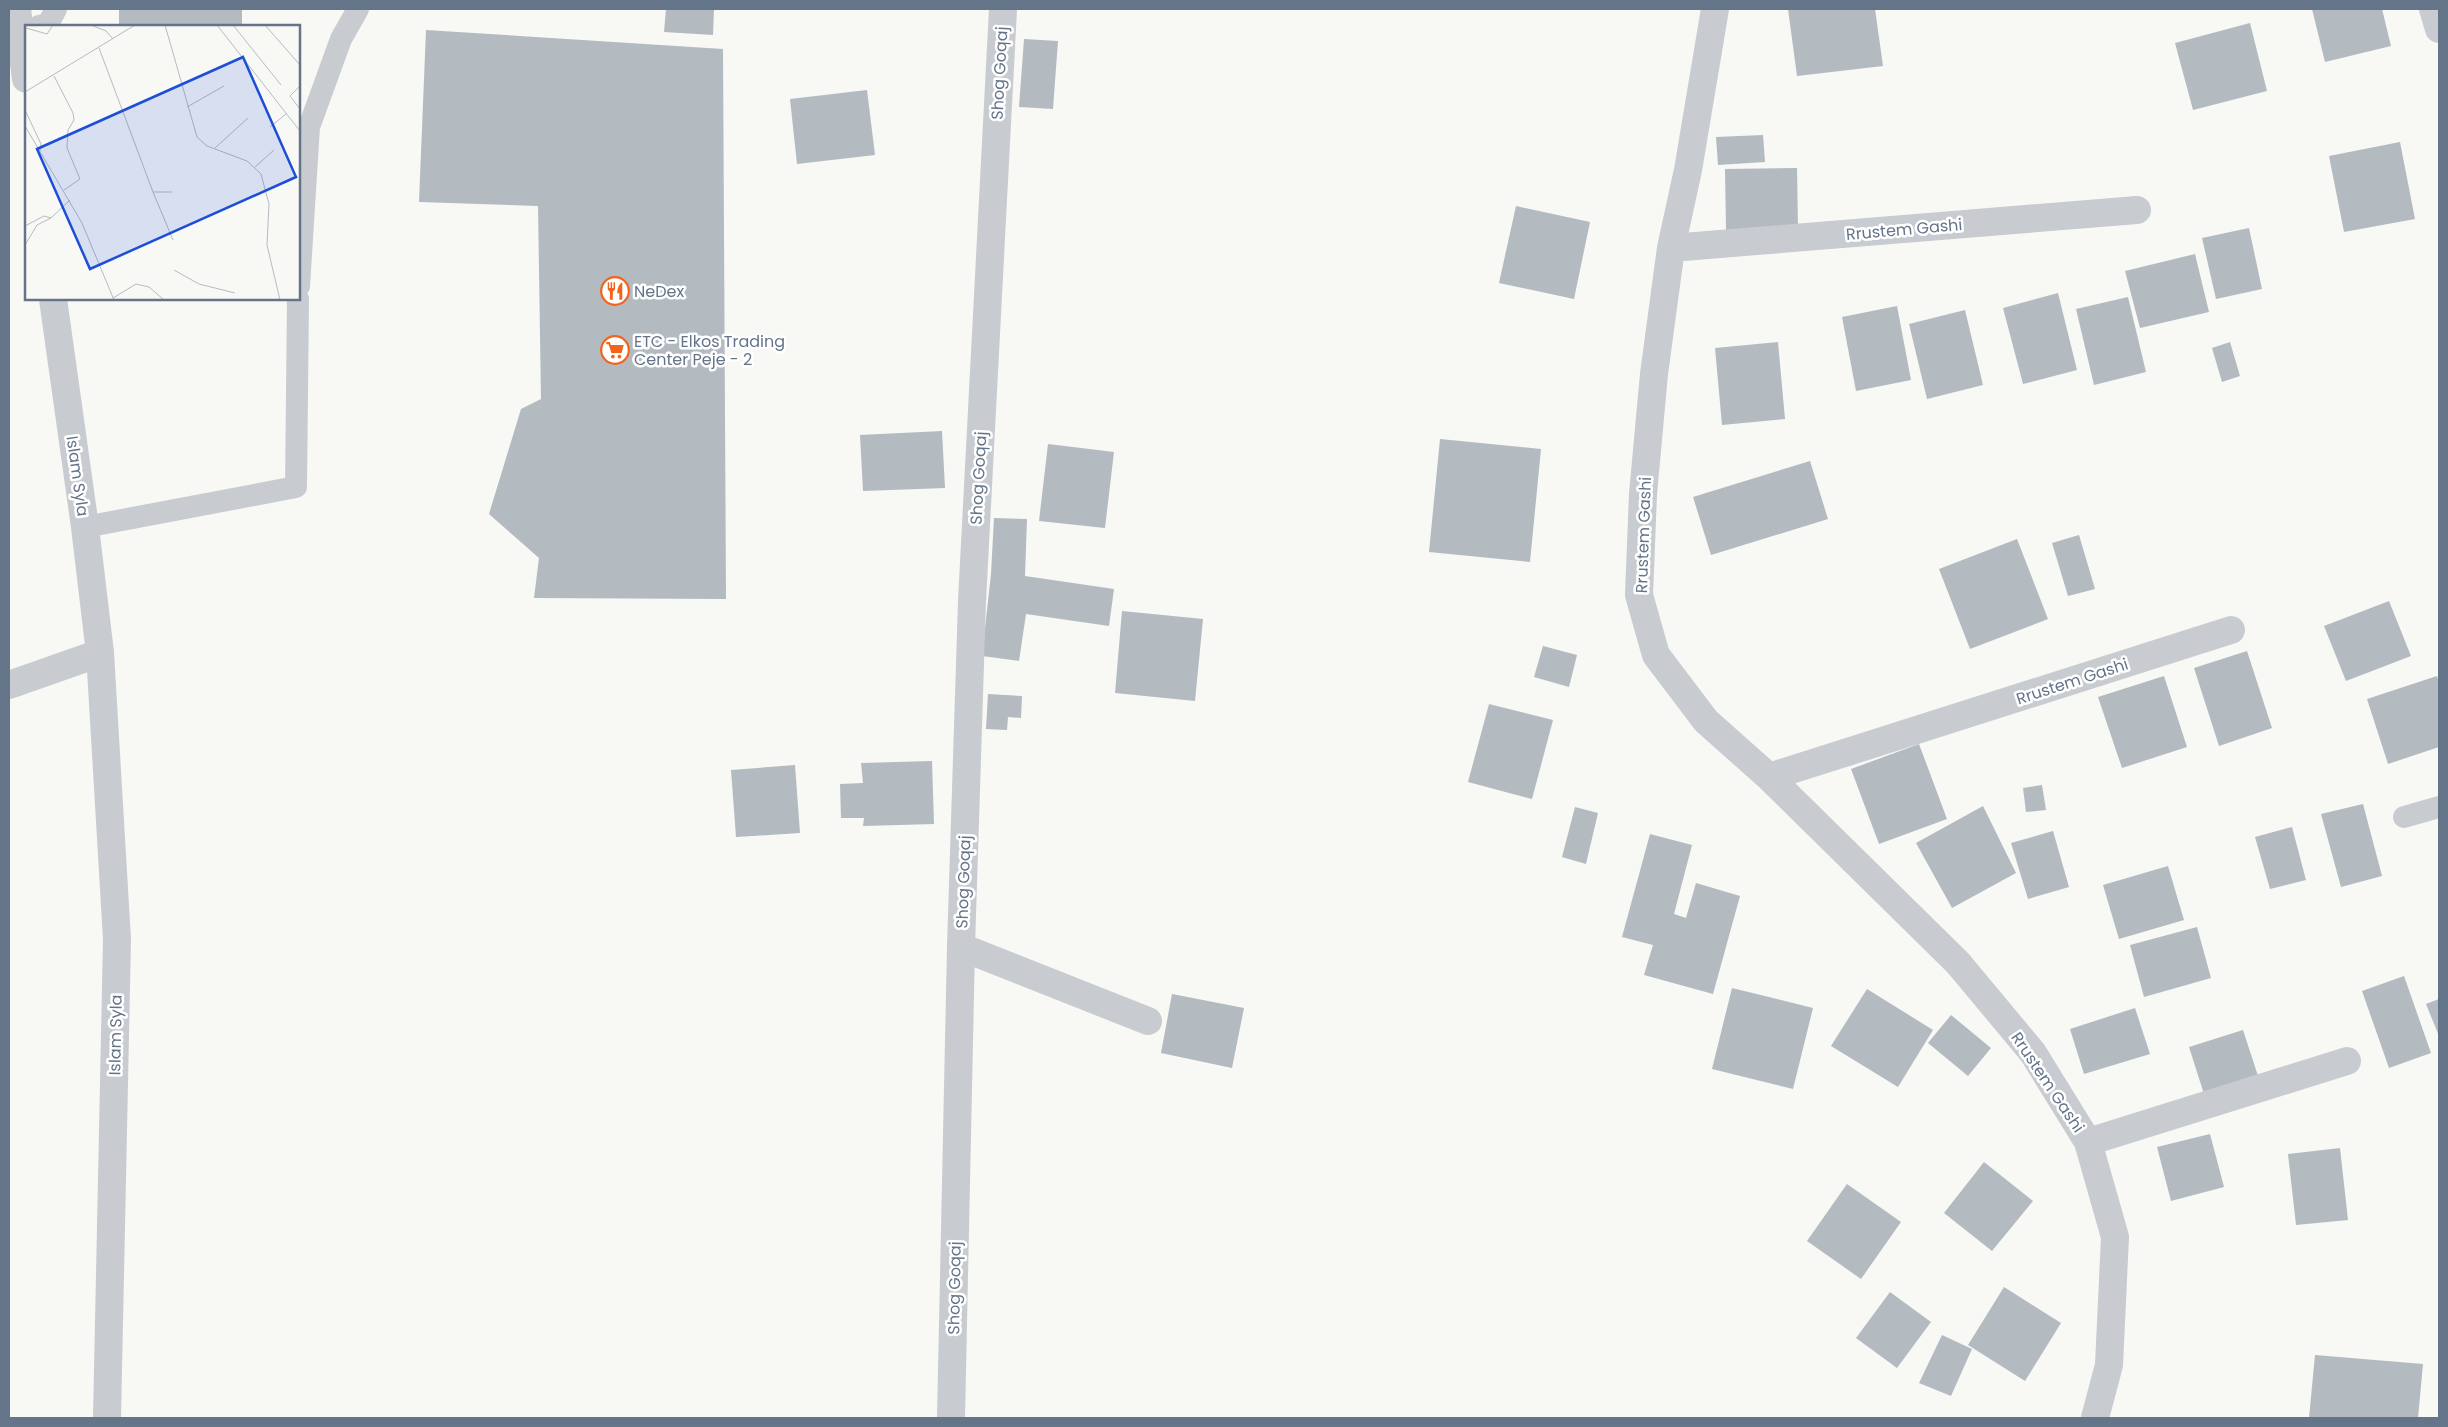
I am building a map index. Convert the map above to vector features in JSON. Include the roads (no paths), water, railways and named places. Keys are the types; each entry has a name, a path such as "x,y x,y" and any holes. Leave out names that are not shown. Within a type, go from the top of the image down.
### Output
{"street":[{"name":"Shog Goqaj","path":"951,1418 961,947 972,601 1003,9"},
{"name":"Rrustem Gashi","path":"1715,9 1688,170 1671,248 1654,374 1643,494 1640,595 1656,656 1706,722 1770,777 1958,963 2033,1053 2088,1142 2115,1237 2109,1365 2095,1418"},
{"path":"2433,9 2439,29"},
{"name":"Rrustem Gashi","path":"1671,248 2137,210"},
{"name":"Islam Syla","path":"54,300 86,527 100,653 117,939 107,1418"},
{"name":"Rrustem Gashi","path":"1770,777 2231,630"},
{"path":"9,685 100,653"},
{"name":"Shog Goqaj","path":"961,947 1148,1021"},
{"path":"2088,1142 2347,1061"}],"lane":[{"path":"26,24 48,24 56,9"},
{"path":"300,270 309,127 341,39 358,9"},
{"path":"86,527 296,487 298,300"},
{"path":"2404,817 2439,807"}],"place":[{"name":"NeDex","path":"615,291"},
{"name":"ETC - Elkos Trading Center Peje - 2","path":"615,350"}]}
